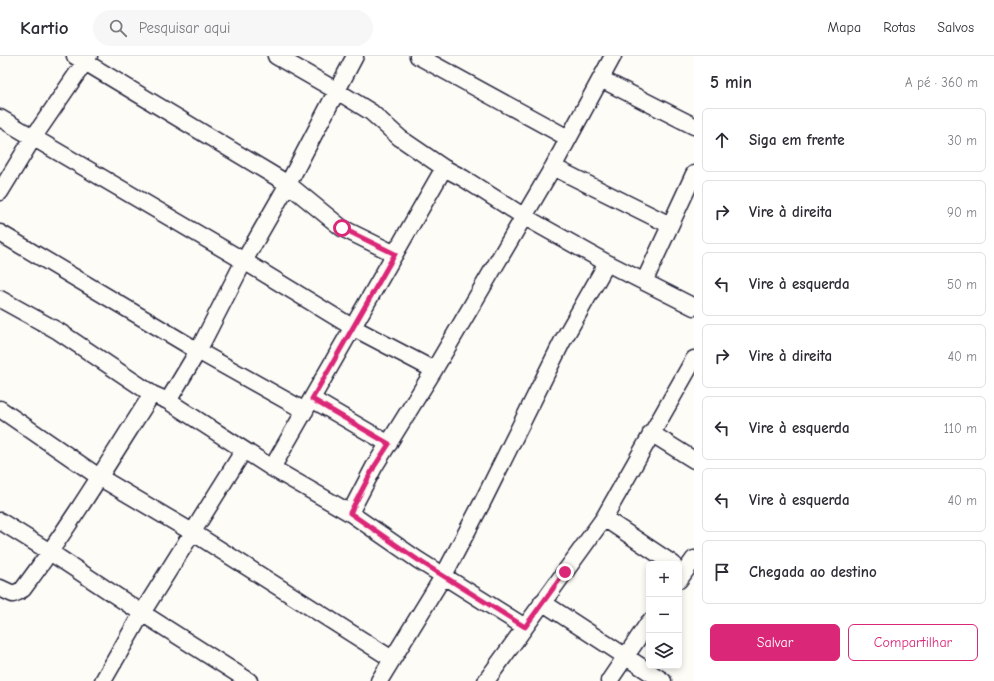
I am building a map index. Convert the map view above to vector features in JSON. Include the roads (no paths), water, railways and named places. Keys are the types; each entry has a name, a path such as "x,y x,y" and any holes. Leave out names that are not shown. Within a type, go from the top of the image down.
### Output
{"street":[{"path":"276,56 371,112 400,138 444,168 463,178 523,216 608,263 694,307"},
{"path":"168,401 198,351 244,261 288,184 355,56"},
{"path":"418,56 568,138"},
{"path":"350,513 374,467 434,370 553,167 613,56"},
{"path":"0,192 83,58 288,184 342,228 395,254"},
{"path":"600,79 694,126"},
{"path":"0,118 244,261 352,327 434,370"},
{"path":"553,167 670,226"},
{"path":"272,468 444,168"},
{"path":"644,282 670,226 689,199 694,174"},
{"path":"0,233 198,351 389,444"},
{"path":"379,681 444,575 483,501 562,342 608,263"},
{"path":"0,298 58,331 152,394 168,401 272,468 350,513 418,560 525,627"},
{"path":"487,681 542,602 604,518 694,359"},
{"path":"0,588 13,594 23,589 50,552 100,477 152,394"},
{"path":"0,409 100,477 192,532 392,659"},
{"path":"652,433 694,460"},
{"path":"103,681 142,613 244,450"},
{"path":"604,518 666,561"},
{"path":"0,521 249,681"},
{"path":"682,572 694,559"},
{"path":"542,602 624,657 663,681"},
{"path":"610,681 624,657 646,626"}]}
